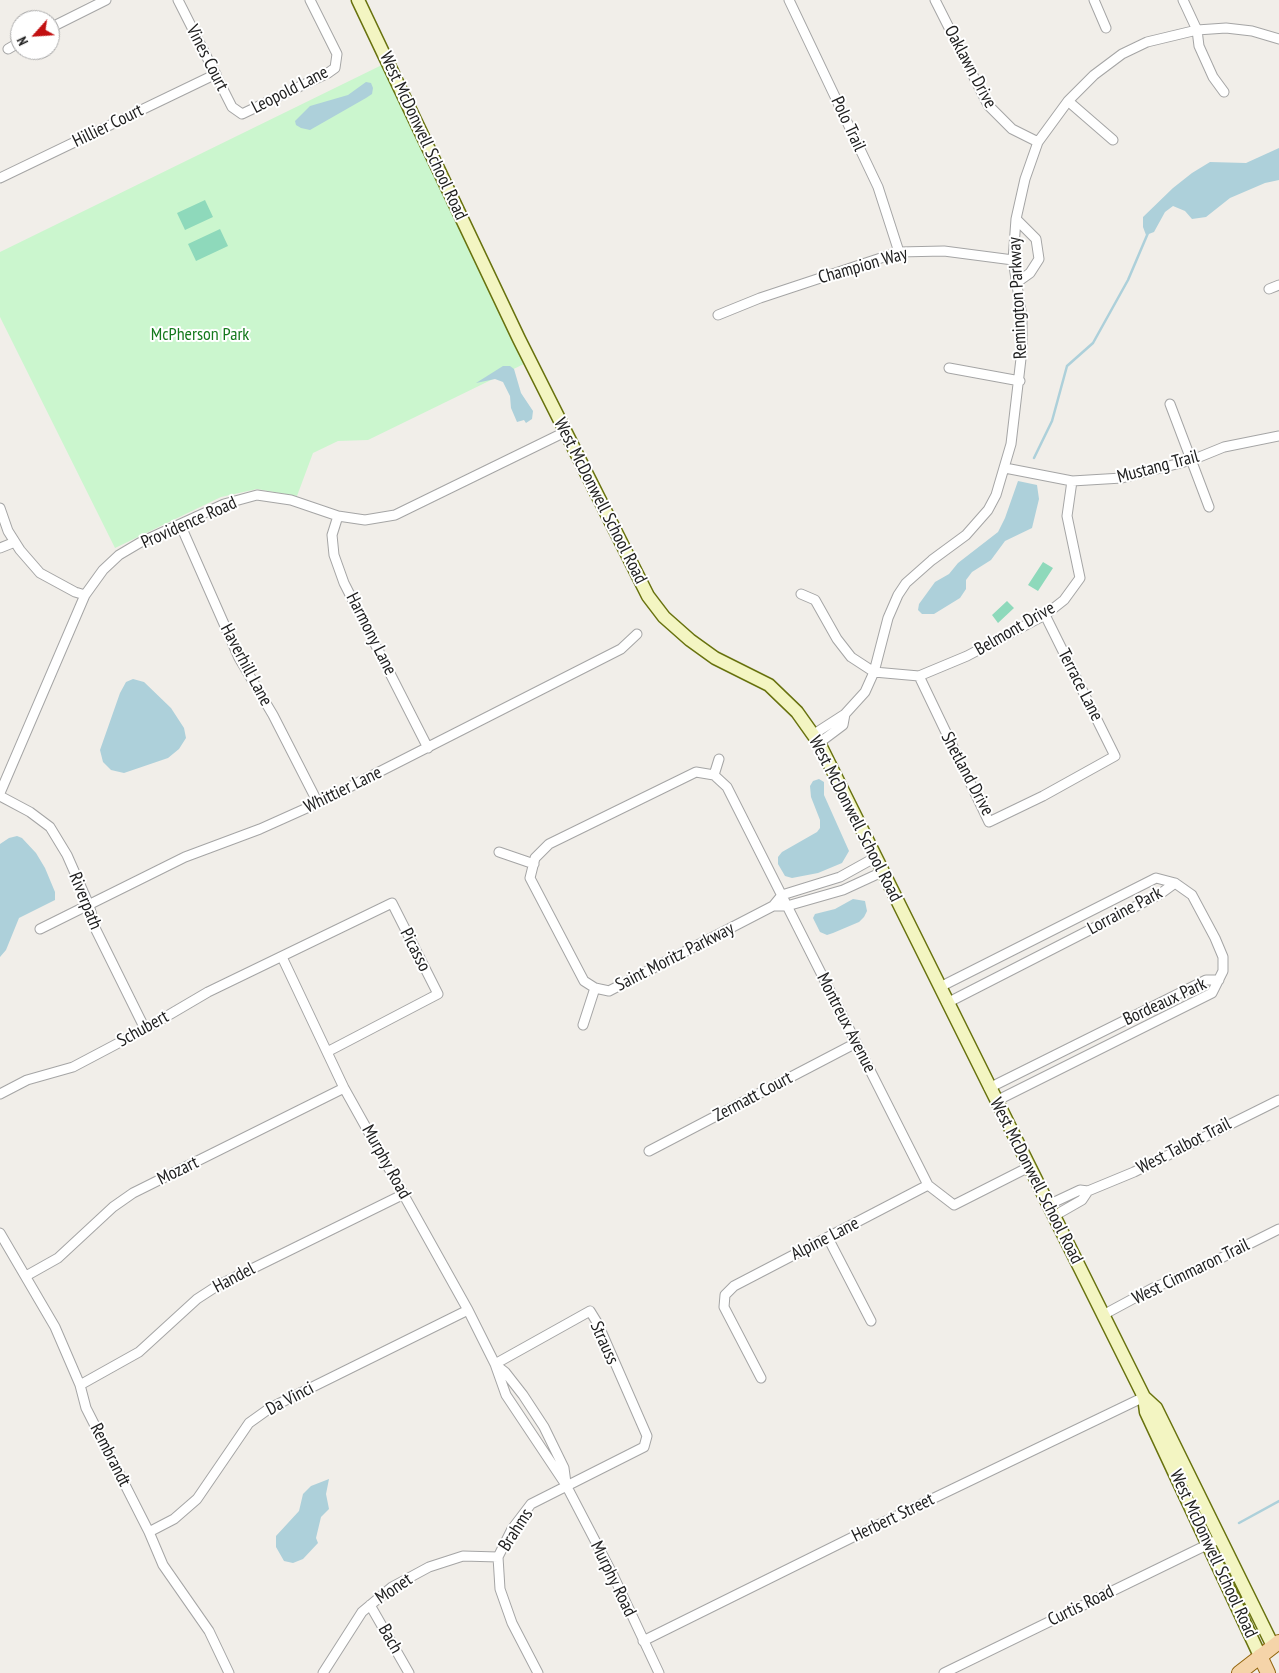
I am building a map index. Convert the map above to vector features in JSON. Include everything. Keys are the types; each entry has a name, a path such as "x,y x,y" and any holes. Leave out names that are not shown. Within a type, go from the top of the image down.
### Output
{"main road":[{"name":"West McDonwell School Road","path":"358,0 566,432 655,607 705,651 768,685 797,712 816,738 1144,1397 1156,1408 1214,1542 1260,1656"},
{"name":"West McDonwell School Road","path":"1214,1542 1276,1644"},
{"path":"1239,1673 1276,1644 1279,1659"},
{"path":"1260,1656 1268,1673"}],"street":[{"path":"60,23 106,0"},
{"name":"Vines Court","path":"178,0 232,107 238,113"},
{"name":"Leopold Lane","path":"238,113 247,113 335,68 338,54 310,0"},
{"name":"Polo Trail","path":"788,0 878,187 899,252"},
{"name":"Oaklawn Drive","path":"935,0 988,105 1012,129 1038,142"},
{"path":"1094,0 1106,28"},
{"path":"1183,0 1197,30 1199,46 1209,70 1224,92"},
{"name":"Remington Parkway","path":"816,738 843,725 845,714 865,692 874,672 888,618 898,595 917,572 966,535 978,523 996,495 1005,468 1020,381 1022,317 1013,260 1016,219 1025,179 1038,142 1068,101 1094,75 1122,54 1147,42 1197,30 1226,28 1252,31 1279,39"},
{"name":"Hillier Court","path":"0,178 216,74"},
{"path":"1068,101 1113,140"},
{"path":"1016,219 1036,239 1039,259 1030,273 1016,283"},
{"name":"Champion Way","path":"718,315 760,298 899,252 944,251 1013,260"},
{"path":"1269,289 1279,285"},
{"path":"949,368 1020,381"},
{"path":"1170,404 1209,507"},
{"name":"Providence Road","path":"0,794 85,595 103,570 119,555 224,504 257,495 291,500 338,516 365,520 395,515 566,432"},
{"name":"Mustang Trail","path":"1005,468 1072,481 1122,478 1192,460 1224,447 1279,436"},
{"name":"Belmont Drive","path":"874,672 919,676 967,656 1045,615 1064,600 1080,578 1067,516 1072,481"},
{"path":"0,508 15,542 40,573 85,595"},
{"name":"Harmony Lane","path":"338,516 332,535 334,555 344,583 428,748"},
{"name":"Haverhill Lane","path":"180,524 239,658 273,715 318,803"},
{"path":"0,548 15,542"},
{"path":"801,594 815,600 837,639 851,657 874,672"},
{"name":"Terrace Lane","path":"1043,796 1115,756 1045,615"},
{"name":"Whittier Lane","path":"40,929 185,857 260,829 318,803 621,649 637,634"},
{"name":"Shetland Drive","path":"919,676 989,822 1043,796"},
{"path":"499,852 534,864 535,858 549,844 696,772 714,775 719,759"},
{"name":"Montreux Avenue","path":"714,775 727,787 928,1185 954,1205 1030,1167"},
{"name":"Riverpath","path":"0,794 30,812 50,827 67,855 89,905 96,930 145,1029"},
{"path":"782,895 840,877 876,857"},
{"name":"Saint Moritz Parkway","path":"534,864 530,878 584,981 595,988 609,991 773,906 782,895"},
{"name":"Saint Moritz Parkway","path":"773,906 787,906 843,890 882,872"},
{"name":"Lorraine Park","path":"940,987 1156,878 1176,883"},
{"path":"1176,883 1192,895 1215,938 1223,957 1223,971 1219,980"},
{"name":"Lorraine Park","path":"947,1003 1160,894 1176,883"},
{"name":"Picasso","path":"282,957 392,903 438,994 327,1052"},
{"name":"Schubert","path":"0,1094 27,1080 73,1067 145,1029 208,992 282,957"},
{"name":"Murphy Road","path":"282,957 344,1088 468,1310 495,1364 506,1395 566,1485 614,1575 659,1673"},
{"path":"970,972 978,987"},
{"name":"Bordeaux Park","path":"990,1088 1206,980 1219,980 1212,993 996,1101"},
{"path":"583,1025 595,988"},
{"name":"Zermatt Court","path":"649,1151 856,1043"},
{"path":"1023,1071 1029,1084"},
{"name":"Mozart","path":"26,1276 58,1258 113,1207 133,1193 344,1088"},
{"name":"West Talbot Trail","path":"1048,1204 1080,1190 1088,1191 1134,1172 1279,1100"},
{"name":"Alpine Lane","path":"761,1378 724,1307 725,1296 734,1286 928,1185"},
{"name":"West Talbot Trail","path":"1054,1216 1082,1200 1088,1191"},
{"name":"Handel","path":"80,1385 139,1352 197,1299 217,1286 404,1194"},
{"name":"West Cimmaron Trail","path":"1103,1315 1153,1288 1197,1270 1279,1229"},
{"name":"Rembrandt","path":"0,1233 56,1327 80,1385 86,1408 149,1532 163,1564 209,1631 229,1673"},
{"path":"828,1238 871,1321"},
{"name":"Da Vinci","path":"149,1532 174,1520 197,1499 249,1423 270,1408 468,1310"},
{"name":"Strauss","path":"495,1364 590,1310 598,1324 647,1436 644,1447"},
{"name":"Murphy Road","path":"495,1364 511,1380 544,1427 564,1468 566,1485"},
{"name":"Herbert Street","path":"643,1641 855,1536 1144,1397"},
{"name":"Brahms","path":"538,1673 512,1623 500,1589 498,1557 512,1529 531,1504 644,1447"},
{"name":"Curtis Road","path":"944,1673 1214,1542"},
{"name":"Monet","path":"323,1673 362,1612 392,1587 429,1567 463,1556 498,1557"},
{"name":"Bach","path":"370,1605 409,1673"}],"green space":[{"name":"McPherson Park","path":"388,62 530,361 368,440 338,441 313,453 297,496 257,489 221,497 115,548 0,317 0,252"},
{"path":"205,200 213,217 185,230 177,213"},
{"path":"220,229 228,246 196,261 188,244"},
{"path":"1043,562 1053,568 1038,591 1028,585"},
{"path":"1007,601 1014,608 998,623 992,615"}],"water":[{"path":"366,82 371,83 373,88 372,94 366,98 310,130 296,125 295,121 310,106 348,95"},
{"path":"1279,148 1279,180 1265,183 1230,198 1206,217 1192,219 1185,211 1173,206 1165,212 1154,232 1146,235 1143,227 1143,217 1173,188 1192,173 1210,162 1246,163"},
{"path":"503,366 510,366 514,369 521,393 533,411 532,419 526,423 524,420 517,422 511,408 510,396 503,382 495,379 476,383"},
{"path":"1018,481 1037,485 1039,499 1032,528 1005,541 991,560 972,572 966,580 966,589 960,598 934,614 922,614 918,610 919,604 935,582 949,574 958,563 998,532"},
{"path":"133,679 144,682 171,708 184,728 186,738 179,749 168,758 124,773 111,770 103,762 100,750 120,693 126,682"},
{"path":"819,779 824,782 824,795 849,851 842,863 818,873 792,878 785,876 778,864 778,857 782,852 817,832 820,828 820,820 811,797 810,786 813,781"},
{"path":"17,836 22,838 36,853 45,868 55,892 55,900 19,918 6,950 0,957 0,844 9,838"},
{"path":"853,899 865,901 867,911 859,922 827,935 820,932 813,918 815,914 835,909"},
{"path":"329,1479 326,1494 329,1509 321,1517 316,1538 318,1543 303,1559 293,1563 284,1561 276,1547 276,1536 299,1511 303,1494 311,1486"}],"waterway":[{"path":"1034,458 1052,421 1067,366 1093,343 1128,280 1148,233"},
{"path":"1239,1523 1279,1501"}]}
